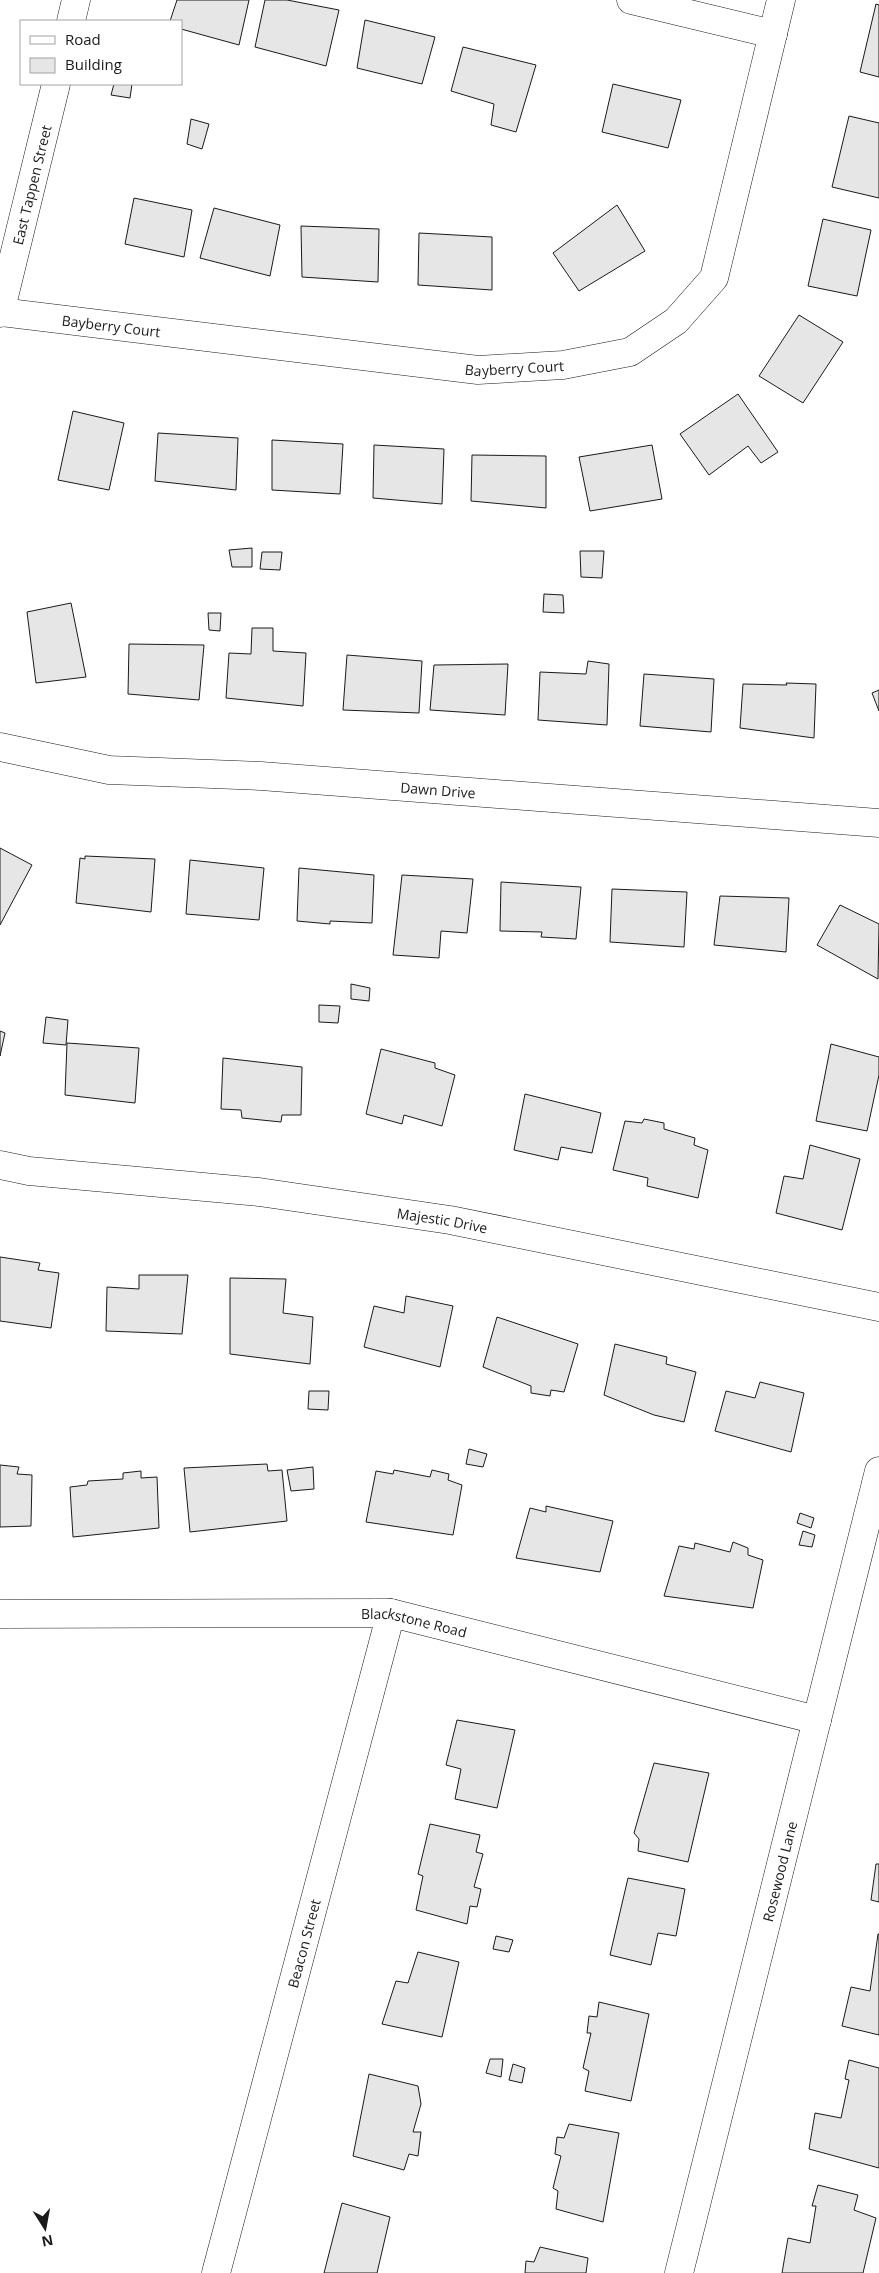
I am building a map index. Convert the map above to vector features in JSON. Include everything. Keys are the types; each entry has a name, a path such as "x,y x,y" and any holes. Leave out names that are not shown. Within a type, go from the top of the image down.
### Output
{"street":[{"path":"71,20 76,0"},
{"path":"631,0 773,34"},
{"name":"Bayberry Court","path":"0,312 478,370 563,366 630,352 676,321 714,278 781,0"},
{"name":"East Tappen Street","path":"0,312 56,85"},
{"name":"Dawn Drive","path":"0,747 109,770 261,776 879,823"},
{"name":"Majestic Drive","path":"0,1165 29,1170 259,1192 450,1220 879,1307"},
{"name":"Rosewood Lane","path":"679,2273 879,1471"},
{"name":"Blackstone Road","path":"0,1614 391,1613 817,1720"},
{"name":"Beacon Street","path":"216,2273 391,1613"}],"building":[{"path":"177,0 249,0 239,45 182,29 182,20 170,20"},
{"path":"265,0 287,0 339,10 326,66 255,47"},
{"path":"876,4 879,5 879,77 860,72"},
{"path":"365,20 435,37 422,84 357,68"},
{"path":"463,47 536,65 516,132 491,125 494,104 451,91"},
{"path":"613,84 681,100 668,148 602,132"},
{"path":"114,85 132,85 130,98 111,95"},
{"path":"849,116 879,123 879,198 832,187"},
{"path":"191,119 209,124 202,149 187,144"},
{"path":"134,198 192,210 184,257 125,244"},
{"path":"617,205 645,251 579,291 553,253"},
{"path":"214,208 280,225 270,276 200,258"},
{"path":"823,219 871,230 857,296 808,286"},
{"path":"301,226 379,229 378,282 302,277"},
{"path":"419,233 492,237 492,290 418,285"},
{"path":"799,315 843,342 803,403 759,376"},
{"path":"738,394 778,452 761,463 748,446 709,475 680,434"},
{"path":"73,411 124,423 109,490 58,480"},
{"path":"158,433 238,438 236,490 155,481"},
{"path":"272,440 343,444 340,494 272,490"},
{"path":"374,445 444,449 442,504 373,498"},
{"path":"652,445 662,499 590,511 579,457"},
{"path":"472,455 546,456 546,508 471,501"},
{"path":"252,548 252,567 232,567 229,550"},
{"path":"580,551 604,551 602,578 581,577"},
{"path":"262,552 282,552 280,570 260,569"},
{"path":"544,594 563,595 564,613 543,612"},
{"path":"71,603 86,677 36,683 27,612"},
{"path":"208,613 221,613 220,631 209,630"},
{"path":"252,628 273,628 273,651 306,653 303,706 226,698 229,653 251,654"},
{"path":"129,644 204,645 199,700 128,694"},
{"path":"347,655 422,661 419,713 343,710"},
{"path":"588,661 609,664 607,725 538,720 540,672 586,674"},
{"path":"508,664 505,715 430,710 434,665"},
{"path":"644,674 714,679 711,732 640,726"},
{"path":"786,683 816,684 814,738 740,728 743,684 787,685"},
{"path":"879,690 879,711 872,693"},
{"path":"0,848 32,865 0,925"},
{"path":"85,856 155,859 151,912 76,903 80,858 85,859"},
{"path":"190,860 264,868 259,920 186,914"},
{"path":"299,868 374,875 372,923 330,921 330,924 297,921"},
{"path":"402,875 473,879 467,933 441,931 439,958 393,955"},
{"path":"501,882 581,887 576,939 541,937 542,932 500,931"},
{"path":"612,889 687,892 684,947 610,942"},
{"path":"720,896 789,898 786,952 714,945"},
{"path":"840,905 879,924 878,979 817,945"},
{"path":"351,984 370,988 369,1001 351,999"},
{"path":"319,1005 340,1006 338,1023 319,1022"},
{"path":"46,1017 68,1020 66,1045 43,1043"},
{"path":"0,1031 5,1033 0,1056"},
{"path":"67,1043 139,1048 135,1103 65,1095"},
{"path":"831,1044 879,1057 879,1075 867,1131 816,1121"},
{"path":"381,1049 435,1063 435,1068 455,1075 442,1126 404,1115 402,1124 366,1114"},
{"path":"223,1058 302,1067 301,1115 282,1115 281,1122 242,1118 241,1110 221,1109"},
{"path":"525,1094 601,1113 592,1153 561,1147 558,1160 514,1150"},
{"path":"644,1119 664,1123 664,1129 695,1138 694,1145 708,1150 698,1198 647,1186 648,1178 613,1170 625,1121 642,1123"},
{"path":"810,1145 860,1159 842,1230 776,1213 784,1176 803,1179"},
{"path":"0,1257 40,1263 38,1270 59,1273 51,1328 0,1321"},
{"path":"139,1275 188,1275 182,1334 106,1331 107,1287 139,1289"},
{"path":"230,1278 286,1279 283,1313 313,1317 310,1364 230,1354"},
{"path":"406,1296 453,1306 440,1367 364,1347 374,1306 404,1313"},
{"path":"497,1317 578,1344 564,1392 551,1390 550,1396 531,1393 531,1386 483,1367"},
{"path":"615,1344 667,1357 666,1364 696,1372 684,1422 654,1415 604,1395"},
{"path":"760,1382 804,1393 791,1452 715,1431 726,1391 755,1398"},
{"path":"309,1391 329,1391 328,1410 308,1409"},
{"path":"469,1449 487,1454 483,1467 466,1464"},
{"path":"267,1464 268,1471 282,1470 287,1521 190,1532 184,1468"},
{"path":"0,1465 19,1467 17,1474 32,1475 31,1526 0,1527"},
{"path":"313,1467 314,1489 291,1491 287,1470"},
{"path":"394,1470 430,1477 432,1470 449,1474 448,1480 462,1485 453,1535 366,1522 376,1471 393,1474"},
{"path":"141,1471 141,1478 157,1477 159,1528 73,1537 70,1487 87,1485 88,1481 123,1479 123,1473"},
{"path":"546,1506 613,1521 600,1572 516,1558 530,1508 546,1512"},
{"path":"800,1513 814,1518 811,1528 797,1523"},
{"path":"803,1531 815,1535 812,1547 799,1545"},
{"path":"733,1542 748,1548 748,1555 763,1560 753,1608 664,1596 679,1546 694,1549 695,1543 730,1552"},
{"path":"457,1720 515,1730 497,1808 455,1799 461,1769 446,1765"},
{"path":"654,1763 709,1773 688,1862 638,1851 639,1839 634,1833"},
{"path":"430,1824 480,1835 476,1852 483,1854 474,1887 481,1889 477,1907 470,1906 467,1924 416,1910 423,1876 418,1874"},
{"path":"876,1864 879,1864 879,1902 871,1900"},
{"path":"628,1878 685,1889 676,1936 658,1933 651,1965 610,1955"},
{"path":"878,1934 879,2035 842,2026 851,1987 870,1991"},
{"path":"496,1936 513,1940 509,1952 493,1949"},
{"path":"418,1952 459,1962 442,2037 382,2024 396,1981 408,1983"},
{"path":"599,2002 649,2014 631,2101 585,2091 589,2071 583,2068 591,2033 587,2033 589,2016 597,2017"},
{"path":"490,2059 503,2059 501,2077 486,2073"},
{"path":"849,2060 879,2068 879,2168 809,2149 815,2113 841,2118 849,2080 845,2079"},
{"path":"513,2064 525,2068 522,2083 509,2080"},
{"path":"369,2074 418,2086 421,2104 413,2132 421,2132 418,2156 409,2154 404,2170 353,2156"},
{"path":"569,2124 619,2133 603,2222 556,2209 558,2191 553,2188 561,2156 555,2154 557,2137 564,2138"},
{"path":"818,2185 858,2195 854,2210 876,2218 863,2273 782,2273 788,2238 810,2243 816,2206 812,2206"},
{"path":"342,2203 390,2217 377,2273 324,2273"},
{"path":"540,2247 588,2258 586,2273 525,2273 526,2261 534,2262"}]}
